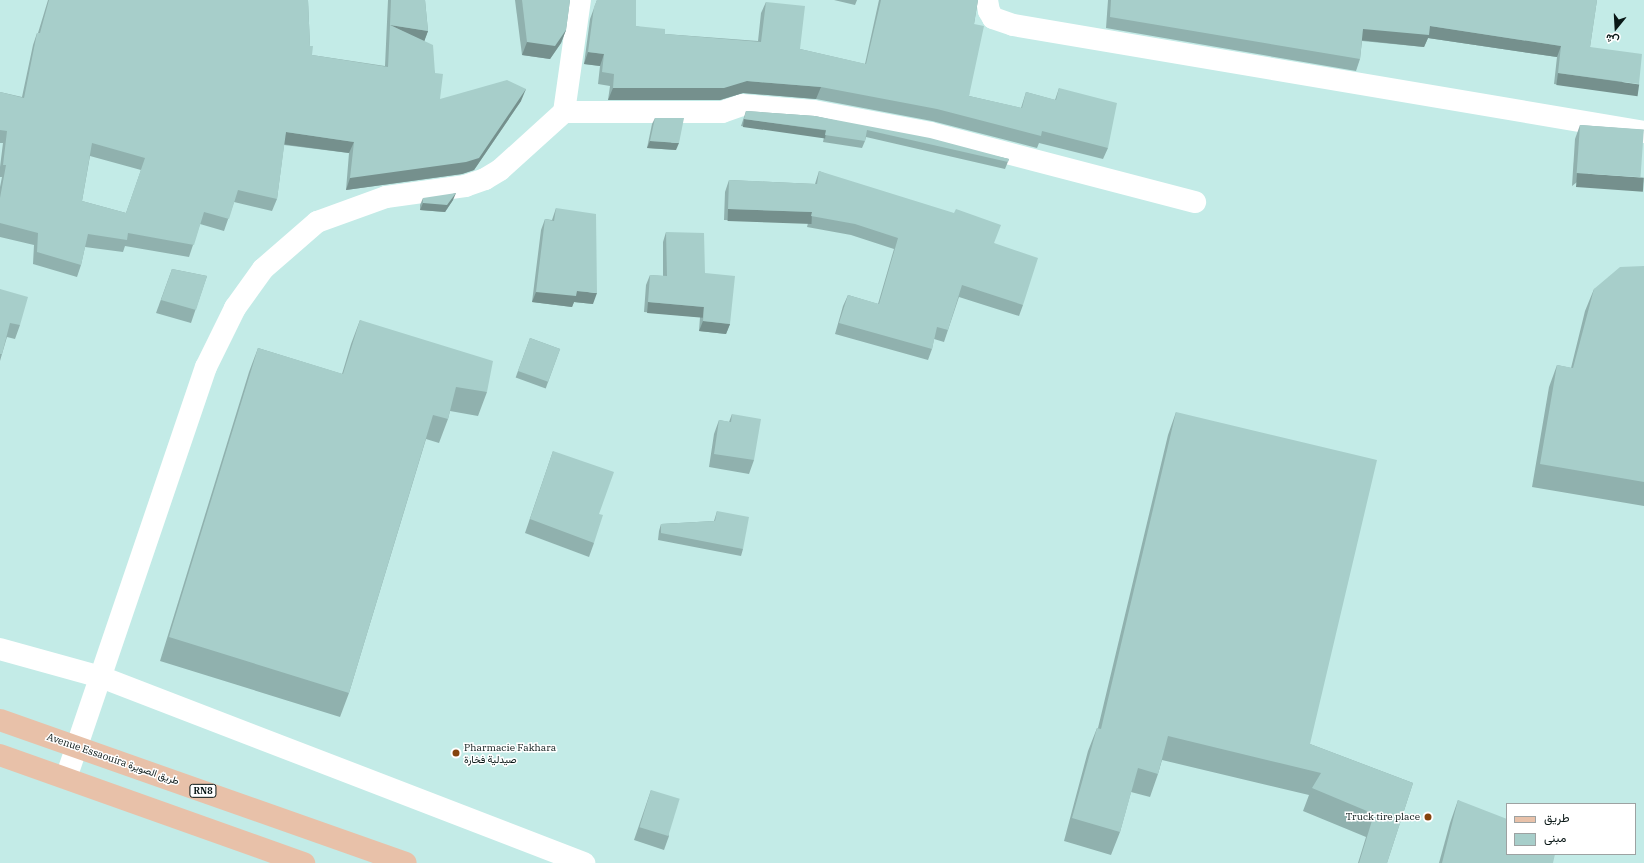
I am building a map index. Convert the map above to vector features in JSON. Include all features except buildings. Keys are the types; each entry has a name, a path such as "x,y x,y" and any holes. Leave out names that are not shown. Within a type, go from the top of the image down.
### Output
{"main road":[{"name":"Avenue Essaouira طريق الصويرة","path":"0,720 406,863"},
{"path":"0,755 304,863"}],"street":[{"path":"66,778 206,367 235,308 263,270 317,222 386,197 465,186 485,179 500,170 564,112 580,0"},
{"path":"987,0 989,11 993,18 1013,25 1644,132"},
{"path":"564,112 722,112 742,105 814,111 930,133 1195,202"},
{"path":"0,649 101,677 584,863"}],"place":[{"name":"Pharmacie Fakhara صيدلية فخارة","path":"456,753"},
{"name":"Truck tire place","path":"1428,817"}]}
